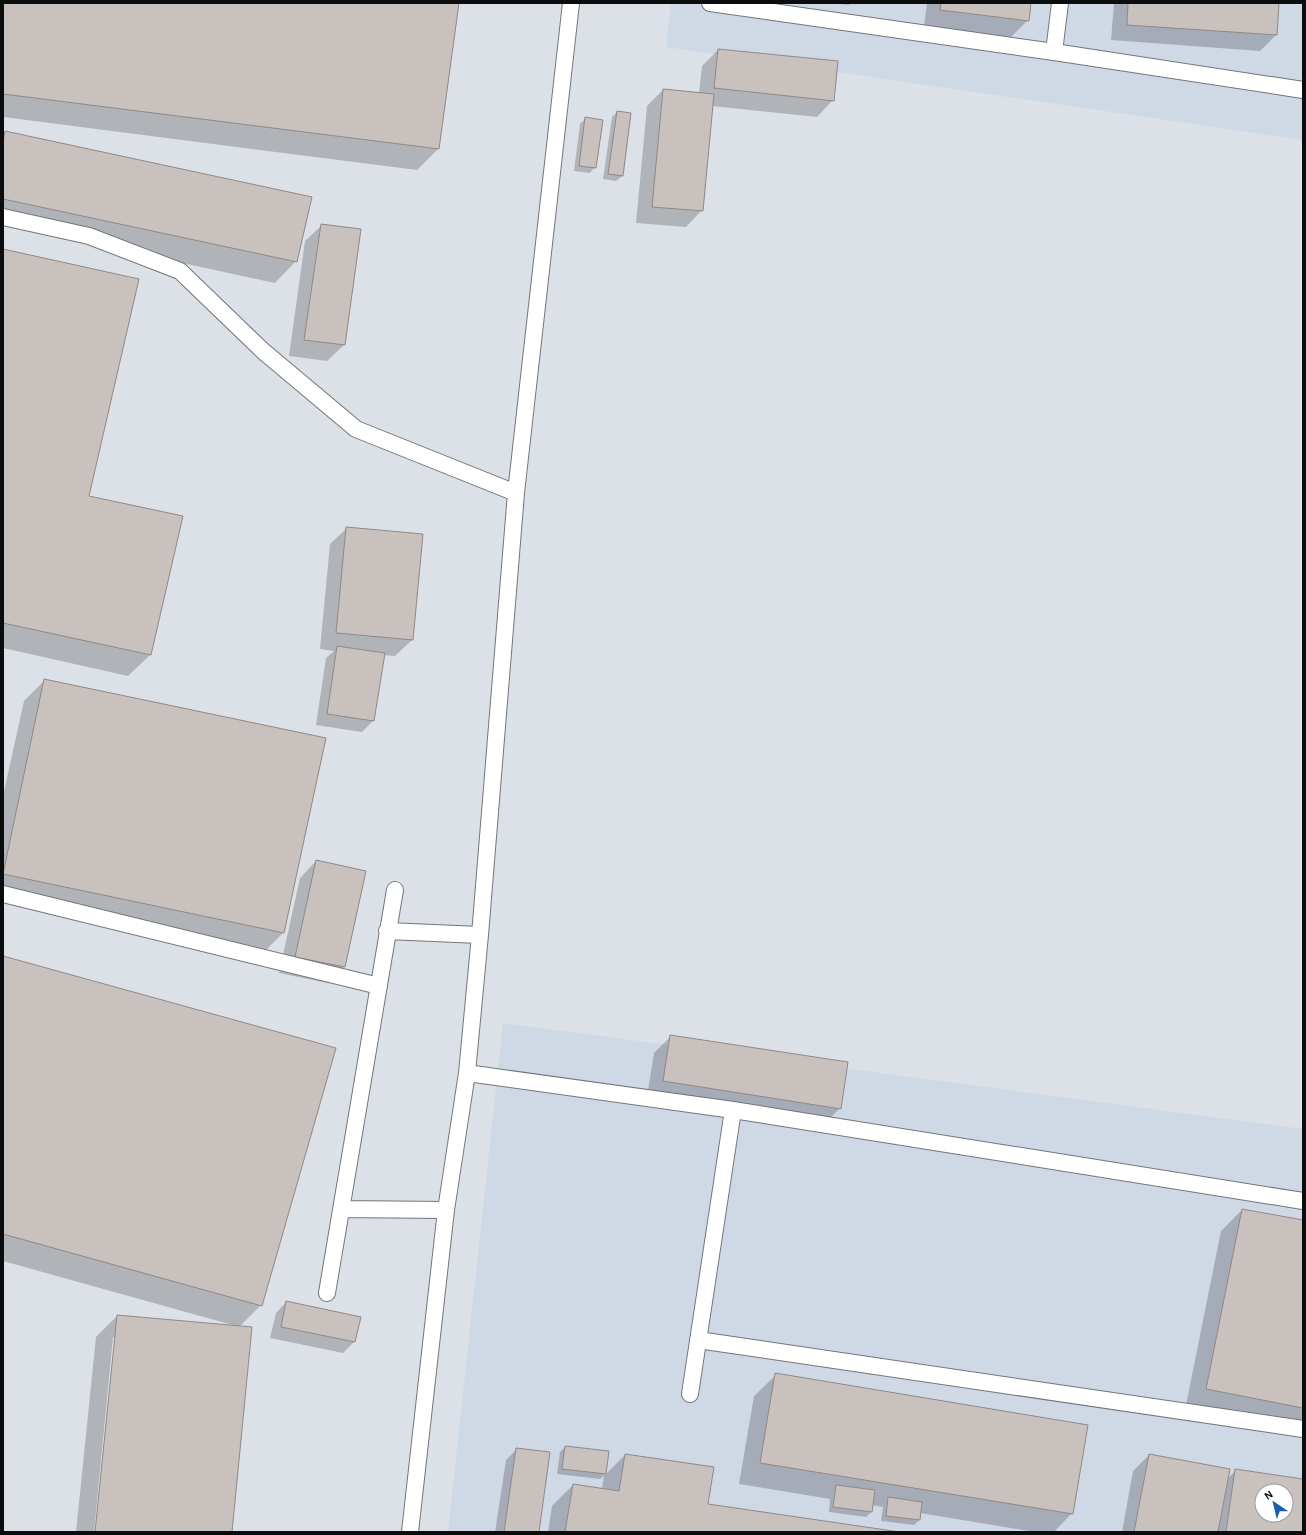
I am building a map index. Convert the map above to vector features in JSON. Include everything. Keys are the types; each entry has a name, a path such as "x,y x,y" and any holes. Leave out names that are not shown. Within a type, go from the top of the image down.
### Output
{"lane":[{"path":"410,1532 446,1210 467,1073 480,935 516,493 571,3"},
{"path":"710,3 1054,52 1303,90"},
{"path":"1054,52 1060,3"},
{"path":"3,217 89,236 180,271 263,351 356,429 516,493"},
{"path":"327,1293 379,986 387,930 395,890"},
{"path":"3,894 379,986"},
{"path":"387,930 480,935"},
{"path":"467,1073 733,1110 1303,1201"},
{"path":"690,1394 733,1110"},
{"path":"341,1209 446,1210"},
{"path":"698,1340 1303,1429"}],"shaded area":[{"path":"671,3 1303,3 1303,140 666,47"},
{"path":"503,1023 1303,1129 1303,1532 448,1532"}],"building":[{"path":"3,3 459,3 439,149 3,94"},
{"path":"941,3 1031,3 1029,21 940,10"},
{"path":"1128,3 1279,3 1277,35 1127,25"},
{"path":"718,49 838,61 834,101 714,88"},
{"path":"663,89 714,94 703,211 652,207"},
{"path":"617,111 631,113 623,176 608,174"},
{"path":"585,117 603,120 596,168 579,166"},
{"path":"5,131 312,197 297,262 3,199 3,141"},
{"path":"321,224 361,229 345,345 304,340"},
{"path":"3,249 139,279 89,496 183,516 151,655 3,623"},
{"path":"346,527 423,534 413,640 336,633"},
{"path":"337,646 385,653 374,721 327,714"},
{"path":"44,679 326,738 284,933 3,874"},
{"path":"316,860 366,871 345,967 295,957"},
{"path":"3,956 336,1048 262,1306 3,1234"},
{"path":"670,1035 848,1062 841,1109 663,1081"},
{"path":"1242,1209 1303,1220 1303,1408 1206,1389"},
{"path":"286,1301 361,1317 355,1342 281,1327"},
{"path":"117,1315 252,1327 232,1532 95,1532"},
{"path":"775,1373 1088,1425 1073,1514 760,1463"},
{"path":"565,1446 609,1451 606,1474 562,1469"},
{"path":"516,1448 550,1452 539,1532 504,1532"},
{"path":"625,1454 714,1467 708,1504 900,1532 565,1532 573,1484 619,1491"},
{"path":"1149,1454 1230,1469 1218,1532 1134,1532"},
{"path":"1235,1469 1303,1479 1303,1532 1226,1532"},
{"path":"836,1485 875,1490 872,1512 833,1507"},
{"path":"888,1497 922,1502 920,1520 886,1516"}]}
